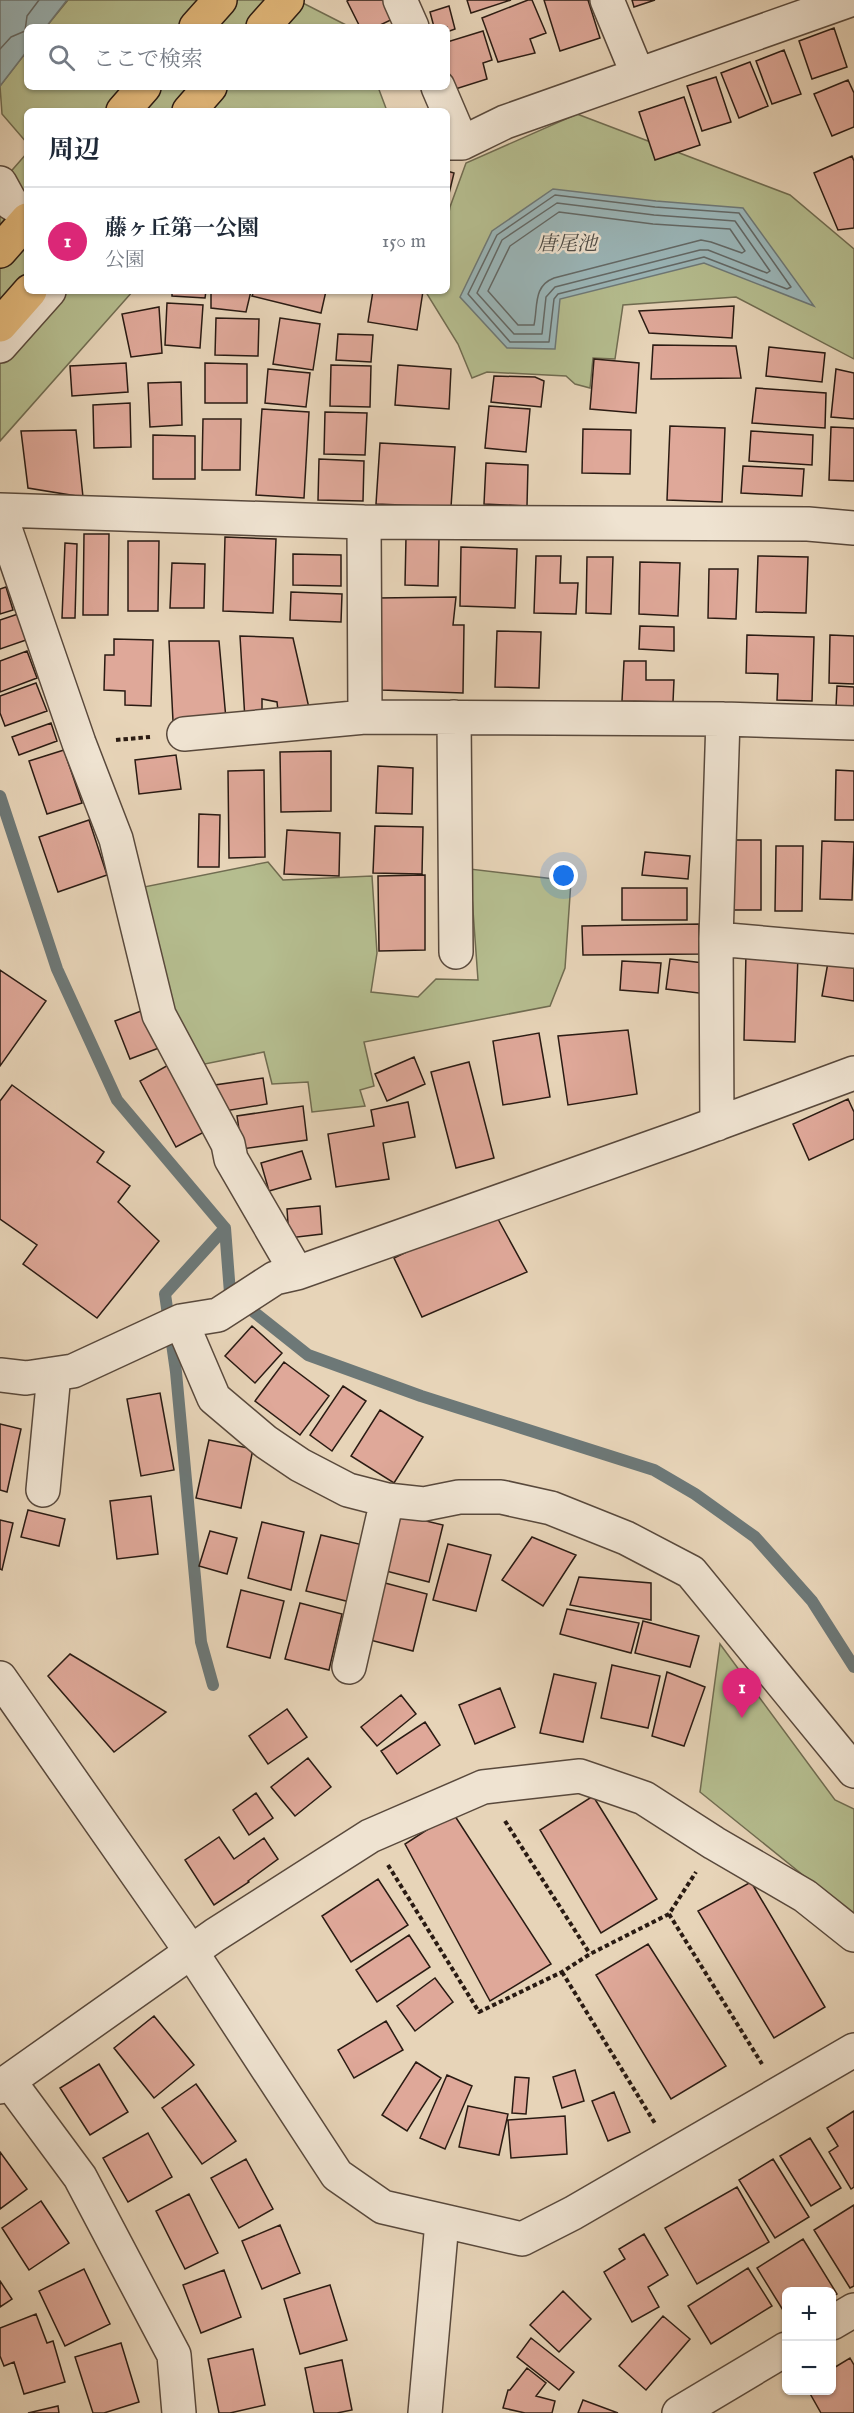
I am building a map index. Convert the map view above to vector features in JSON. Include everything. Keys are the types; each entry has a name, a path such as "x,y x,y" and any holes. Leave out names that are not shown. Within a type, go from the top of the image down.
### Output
{"main road":[{"path":"199,24 220,0"},
{"path":"266,24 287,0"},
{"path":"126,108 141,90"},
{"path":"192,108 207,90"},
{"path":"0,251 24,223"},
{"path":"0,325 27,294"}],"street":[{"path":"400,0 411,24"},
{"path":"608,0 638,75"},
{"path":"454,143 505,122 850,0"},
{"path":"439,90 444,108"},
{"path":"0,183 11,202 24,211"},
{"path":"0,308 24,280"},
{"path":"0,346 46,294"},
{"path":"297,1273 231,1159 228,1144 159,1015 116,839 79,743 0,512 364,522 808,524 854,528"},
{"path":"364,522 365,717"},
{"path":"185,734 365,717 723,719 854,723"},
{"path":"454,717 456,952"},
{"path":"717,1124 716,939 723,719"},
{"path":"716,939 854,951"},
{"path":"0,1375 26,1378 73,1371 182,1321 218,1315 275,1278 297,1273 854,1073"},
{"path":"182,1321 214,1398 266,1442 300,1465 348,1490 387,1500 424,1504 459,1497 501,1497 551,1508 626,1538 691,1572 854,1771"},
{"path":"43,1491 54,1374"},
{"path":"349,1667 387,1500"},
{"path":"0,1678 192,1953 337,2175 383,2207 522,2239 573,2214 854,2050"},
{"path":"179,2413 174,2355 80,2177 5,2084 215,1935 370,1836 483,1787 580,1776 644,1798 714,1843 805,1896 854,1935"},
{"path":"425,2413 442,2222"},
{"path":"836,2320 854,2310"},
{"path":"679,2413 782,2351"}],"path":[{"path":"79,743 185,734"},
{"path":"483,1787 590,1954"},
{"path":"370,1836 479,2012 562,1972 590,1954 669,1914 714,1843"},
{"path":"669,1914 762,2065"},
{"path":"562,1972 657,2127"}],"green space":[{"path":"68,0 297,0 344,24 48,24"},
{"path":"24,55 24,90 379,90 386,108 24,108 24,140 2,114 0,86"},
{"path":"577,114 790,195 854,249 854,359 736,297 623,305 615,359 593,358 590,388 575,384 566,376 487,372 472,378 458,344 427,294 450,294 450,207 466,163"},
{"path":"24,156 24,294 130,294 0,441 0,184"},
{"path":"268,862 283,880 372,876 377,953 371,992 418,997 436,979 478,980 470,869 571,881 565,968 550,1006 364,1042 374,1086 360,1090 365,1106 312,1112 308,1082 272,1084 264,1052 200,1065 162,998 134,889"},
{"path":"720,1644 835,1800 854,1809 854,1914 700,1792"}],"water":[{"path":"0,0 67,0 48,24 24,24 24,55 0,86"},
{"name":"唐尾池","path":"553,189 743,208 814,306 704,263 560,299 555,349 507,348 460,297 492,231"}],"building":[{"path":"385,0 395,18 382,24 358,24 347,1"},
{"path":"467,0 511,0 471,13"},
{"path":"532,0 546,33 530,39 535,53 498,62 482,18"},
{"path":"544,0 588,0 600,38 560,51"},
{"path":"632,0 655,0 634,7"},
{"path":"449,6 455,29 450,31 450,24 433,24 430,12"},
{"path":"834,28 847,67 812,79 799,41"},
{"path":"483,31 492,60 483,63 487,79 446,92 450,90 450,41"},
{"path":"784,50 801,94 772,104 756,61"},
{"path":"750,62 768,106 739,118 721,73"},
{"path":"716,77 731,122 702,131 687,86"},
{"path":"848,80 854,93 854,127 832,136 814,94"},
{"path":"684,97 700,145 655,160 639,112"},
{"path":"852,156 854,161 854,228 838,230 814,173"},
{"path":"450,172 454,173 450,190"},
{"path":"172,294 206,294 205,298 172,296"},
{"path":"211,294 250,294 246,312 211,308"},
{"path":"253,294 325,294 321,313 252,296"},
{"path":"373,294 423,294 417,330 368,322"},
{"path":"167,303 203,305 200,348 165,345"},
{"path":"734,306 732,338 649,333 639,311"},
{"path":"159,307 162,353 131,357 122,314"},
{"path":"216,318 259,319 258,356 215,355"},
{"path":"280,318 320,324 313,370 273,364"},
{"path":"338,334 373,335 371,362 336,360"},
{"path":"653,345 736,346 741,378 651,379"},
{"path":"769,347 825,353 822,382 766,376"},
{"path":"594,359 639,363 636,413 590,409"},
{"path":"126,363 128,392 72,396 70,366"},
{"path":"205,363 247,364 247,403 205,403"},
{"path":"331,365 371,366 370,407 330,406"},
{"path":"398,365 451,369 449,409 395,405"},
{"path":"268,369 310,373 306,407 265,403"},
{"path":"836,369 854,373 854,419 831,417"},
{"path":"494,376 535,377 544,381 541,407 491,402"},
{"path":"181,382 182,425 150,427 148,383"},
{"path":"756,388 826,393 825,428 752,423"},
{"path":"130,403 131,447 94,448 93,405"},
{"path":"489,406 530,409 526,452 485,448"},
{"path":"262,409 309,412 304,498 256,495"},
{"path":"325,412 367,413 365,455 324,454"},
{"path":"203,419 241,419 240,470 202,470"},
{"path":"670,426 725,428 722,502 667,500"},
{"path":"831,427 854,428 854,481 829,480"},
{"path":"583,429 631,430 630,474 582,473"},
{"path":"76,430 83,497 28,488 21,431"},
{"path":"751,431 813,435 812,465 749,461"},
{"path":"153,435 195,436 195,479 153,479"},
{"path":"380,443 455,447 451,507 376,504"},
{"path":"319,459 364,461 363,501 318,500"},
{"path":"486,463 528,465 527,506 484,504"},
{"path":"743,466 804,469 802,496 741,493"},
{"path":"84,534 109,534 108,615 83,615"},
{"path":"225,537 276,539 273,613 223,611"},
{"path":"406,537 439,538 438,586 405,585"},
{"path":"128,541 159,541 158,611 128,611"},
{"path":"65,543 77,544 75,618 62,618"},
{"path":"461,547 517,549 515,608 460,606"},
{"path":"293,554 341,555 341,586 293,585"},
{"path":"536,556 561,556 560,583 578,583 576,614 534,613"},
{"path":"758,556 808,557 806,613 756,612"},
{"path":"587,557 613,557 611,614 586,613"},
{"path":"640,562 680,563 678,616 639,614"},
{"path":"172,563 205,564 204,608 170,608"},
{"path":"709,569 738,569 736,619 708,618"},
{"path":"6,587 13,610 0,614 0,589"},
{"path":"291,592 342,594 341,622 290,620"},
{"path":"456,597 453,625 464,625 463,693 382,690 378,598"},
{"path":"21,613 29,639 0,649 0,620"},
{"path":"640,626 674,627 674,651 639,649"},
{"path":"497,631 541,632 539,688 495,687"},
{"path":"747,635 814,637 812,701 777,700 778,674 746,673"},
{"path":"830,635 854,636 854,684 829,683"},
{"path":"240,636 293,638 312,721 279,720 277,702 262,699 262,720 245,720"},
{"path":"114,639 153,640 151,706 125,705 125,691 104,690 105,655 114,655"},
{"path":"169,641 219,641 226,719 173,721"},
{"path":"27,651 37,678 0,692 0,661"},
{"path":"624,661 646,661 646,680 674,680 673,702 622,701"},
{"path":"36,683 47,711 5,726 0,713 0,696"},
{"path":"837,686 854,687 854,707 836,707"},
{"path":"51,723 57,741 19,755 12,737"},
{"path":"64,750 82,803 47,814 29,761"},
{"path":"331,751 331,811 281,812 280,752"},
{"path":"176,755 181,789 139,794 135,760"},
{"path":"378,766 413,768 412,814 376,813"},
{"path":"264,770 265,857 229,858 228,771"},
{"path":"836,770 854,771 854,820 835,820"},
{"path":"199,814 220,815 219,867 198,867"},
{"path":"89,820 107,875 58,892 39,837"},
{"path":"375,826 423,827 422,874 373,873"},
{"path":"287,830 340,833 339,876 284,874"},
{"path":"734,840 761,840 761,910 733,910"},
{"path":"822,841 854,842 852,900 820,899"},
{"path":"776,846 803,846 802,911 775,911"},
{"path":"645,852 690,856 688,879 642,875"},
{"path":"425,875 425,950 379,951 378,876"},
{"path":"622,888 687,888 687,920 622,920"},
{"path":"699,924 699,954 583,955 582,926"},
{"path":"830,951 854,955 854,1001 822,996"},
{"path":"746,953 798,955 795,1042 744,1040"},
{"path":"670,959 712,964 707,994 666,989"},
{"path":"622,961 661,963 658,993 620,990"},
{"path":"0,970 46,1001 0,1066"},
{"path":"149,1008 164,1046 130,1059 115,1021"},
{"path":"628,1030 637,1094 568,1105 558,1036"},
{"path":"539,1033 550,1097 503,1105 493,1041"},
{"path":"414,1057 425,1084 387,1101 375,1074"},
{"path":"469,1062 494,1158 456,1168 431,1072"},
{"path":"170,1064 206,1131 176,1147 140,1081"},
{"path":"263,1078 267,1104 219,1112 215,1085"},
{"path":"12,1085 104,1152 97,1162 130,1186 118,1202 159,1241 97,1318 23,1264 37,1245 0,1219 0,1101"},
{"path":"848,1099 854,1112 854,1139 809,1160 793,1124"},
{"path":"408,1102 415,1137 383,1143 389,1179 336,1187 328,1134 374,1126 371,1110"},
{"path":"303,1106 307,1140 242,1149 237,1116"},
{"path":"302,1151 311,1179 269,1191 261,1163"},
{"path":"320,1206 322,1234 289,1238 287,1209"},
{"path":"493,1210 527,1272 422,1317 394,1258"},
{"path":"252,1326 282,1353 255,1383 225,1356"},
{"path":"284,1362 329,1396 300,1435 255,1401"},
{"path":"343,1386 366,1401 332,1451 310,1435"},
{"path":"160,1393 174,1470 141,1476 127,1399"},
{"path":"380,1410 423,1437 394,1483 351,1456"},
{"path":"0,1424 21,1429 7,1492 0,1490"},
{"path":"209,1440 253,1449 241,1508 196,1498"},
{"path":"151,1496 158,1554 117,1559 110,1501"},
{"path":"28,1510 65,1519 59,1546 21,1537"},
{"path":"401,1515 443,1525 429,1582 386,1571"},
{"path":"0,1520 13,1523 2,1570 0,1569"},
{"path":"262,1522 304,1532 291,1590 248,1578"},
{"path":"210,1531 237,1538 227,1574 199,1566"},
{"path":"321,1535 363,1545 350,1602 306,1591"},
{"path":"532,1537 576,1555 543,1606 502,1580"},
{"path":"448,1544 491,1555 476,1611 433,1600"},
{"path":"579,1577 651,1583 651,1620 570,1605"},
{"path":"385,1583 427,1594 413,1651 370,1640"},
{"path":"241,1590 284,1601 270,1658 227,1647"},
{"path":"300,1603 342,1614 329,1670 285,1659"},
{"path":"567,1609 639,1623 631,1653 560,1634"},
{"path":"643,1621 699,1636 690,1667 635,1653"},
{"path":"70,1654 166,1712 114,1752 48,1676"},
{"path":"612,1665 660,1676 648,1728 601,1718"},
{"path":"667,1672 705,1687 684,1746 652,1736"},
{"path":"554,1674 596,1683 583,1742 540,1733"},
{"path":"500,1688 515,1727 475,1744 459,1705"},
{"path":"401,1695 416,1714 377,1746 361,1727"},
{"path":"287,1709 307,1737 268,1764 249,1736"},
{"path":"425,1722 440,1745 397,1774 381,1751"},
{"path":"308,1758 331,1787 295,1816 271,1787"},
{"path":"256,1793 273,1818 249,1835 233,1810"},
{"path":"593,1796 657,1899 601,1933 540,1830"},
{"path":"453,1813 551,1964 490,2001 405,1844"},
{"path":"219,1837 234,1859 264,1838 278,1859 214,1905 185,1860"},
{"path":"378,1879 408,1925 351,1962 322,1916"},
{"path":"751,1882 825,2007 774,2038 698,1911"},
{"path":"409,1935 430,1967 377,2002 356,1970"},
{"path":"648,1944 726,2066 671,2099 596,1975"},
{"path":"435,1978 453,2002 415,2031 397,2006"},
{"path":"154,2016 194,2065 154,2098 114,2048"},
{"path":"386,2021 403,2050 354,2078 338,2050"},
{"path":"416,2062 441,2078 407,2131 382,2115"},
{"path":"99,2064 128,2112 90,2135 60,2088"},
{"path":"575,2070 584,2101 562,2108 553,2077"},
{"path":"447,2075 472,2086 445,2149 420,2138"},
{"path":"515,2077 529,2078 526,2114 512,2113"},
{"path":"196,2084 236,2141 202,2164 162,2108"},
{"path":"614,2092 630,2132 608,2141 592,2101"},
{"path":"468,2106 508,2114 499,2155 459,2147"},
{"path":"854,2111 854,2187 851,2189 829,2152 838,2146 827,2128"},
{"path":"565,2116 567,2154 511,2158 508,2120"},
{"path":"148,2133 172,2177 128,2202 103,2158"},
{"path":"810,2138 841,2188 811,2206 780,2156"},
{"path":"0,2152 27,2189 0,2209"},
{"path":"246,2159 273,2209 239,2228 211,2178"},
{"path":"773,2159 809,2217 775,2238 739,2180"},
{"path":"737,2187 769,2242 697,2284 665,2228"},
{"path":"189,2194 218,2253 185,2269 156,2211"},
{"path":"41,2201 69,2243 29,2270 2,2228"},
{"path":"854,2205 854,2286 850,2288 814,2230"},
{"path":"280,2225 300,2273 262,2289 242,2241"},
{"path":"644,2234 668,2275 648,2287 659,2307 632,2322 604,2272 625,2259 619,2249"},
{"path":"803,2239 833,2287 782,2287 782,2309 757,2268"},
{"path":"748,2268 772,2306 711,2344 688,2306"},
{"path":"84,2269 110,2324 65,2346 39,2291"},
{"path":"224,2270 241,2317 201,2333 183,2285"},
{"path":"0,2281 12,2299 0,2307"},
{"path":"330,2285 347,2340 300,2354 284,2299"},
{"path":"563,2291 591,2319 559,2352 530,2325"},
{"path":"36,2314 47,2343 53,2341 65,2382 24,2394 14,2362 4,2366 0,2356 0,2328"},
{"path":"663,2316 690,2339 646,2390 619,2366"},
{"path":"531,2338 574,2372 559,2390 517,2357"},
{"path":"121,2343 139,2402 104,2413 93,2413 75,2357"},
{"path":"253,2349 265,2405 230,2413 219,2413 208,2359"},
{"path":"850,2358 854,2365 854,2413 821,2413 811,2395 836,2395 836,2367"},
{"path":"342,2360 352,2410 337,2413 314,2413 305,2368"},
{"path":"527,2368 546,2383 536,2396 555,2401 552,2413 525,2413 503,2408 508,2390"},
{"path":"583,2400 618,2413 578,2413"},
{"path":"58,2406 59,2413 28,2413"}],"waterway":[{"path":"0,796 57,969 117,1100 225,1228 230,1293 308,1355 421,1396 654,1470 695,1494 755,1537 812,1601 854,1667"},
{"path":"213,1685 201,1642 176,1372 165,1294 225,1228"}],"place":[{"name":"藤ヶ丘第一公園","path":"742,1718"}]}
